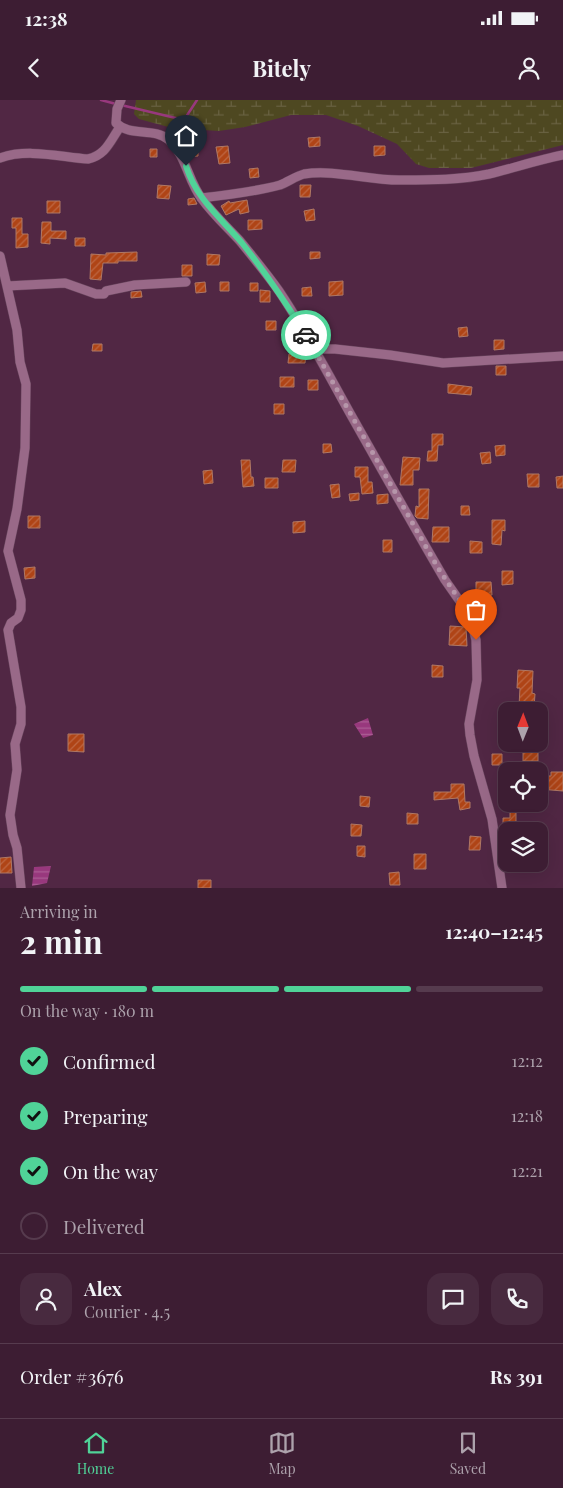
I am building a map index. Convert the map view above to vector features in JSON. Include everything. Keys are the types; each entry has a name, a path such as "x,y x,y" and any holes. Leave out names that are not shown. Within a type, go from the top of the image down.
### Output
{"street":[{"path":"121,100 115,117 116,123 120,127 159,134 169,140 180,154 191,182 201,198 241,242 279,291 445,580 466,610 476,640 477,680 470,735 492,819 502,888"},
{"path":"0,158 11,154 27,153 88,159 96,157 102,154 120,127"},
{"path":"201,198 263,189 283,184 303,174 352,175 366,179 401,180 450,178 489,174 532,161 563,155"},
{"path":"0,256 17,330 20,362 26,384 25,448 17,509 8,551 22,610 18,618 11,623 8,630 21,707 21,724 15,744 17,770 10,815 12,835 17,848 21,888"},
{"path":"7,286 65,283 96,294 104,294 106,291 135,285 186,282"},
{"path":"314,349 335,349 443,363 563,356"}],"green space":[{"path":"136,100 563,100 563,145 471,168 429,168 416,164 397,144 358,126 326,115 291,115 245,127 219,131 172,128 139,119 134,114"}],"shaded area":[{"path":"368,718 373,735 363,738 354,724"},
{"path":"51,866 47,883 32,886 34,867"}],"building":[{"path":"320,137 320,146 309,147 308,138"},
{"path":"198,145 198,156 188,157 188,146"},
{"path":"228,146 230,163 219,164 216,147"},
{"path":"374,146 385,146 385,155 374,156"},
{"path":"150,149 157,149 157,157 150,157"},
{"path":"258,168 259,177 250,178 249,169"},
{"path":"158,185 171,186 169,199 157,198"},
{"path":"300,185 311,185 310,197 300,197"},
{"path":"194,198 197,204 188,205 188,199"},
{"path":"247,200 249,212 240,214 239,209 226,215 221,206 229,201 230,203"},
{"path":"47,201 60,201 60,213 47,213"},
{"path":"314,209 315,220 306,221 304,211"},
{"path":"12,218 22,218 22,234 28,234 28,247 16,248 16,228 12,228"},
{"path":"248,220 262,220 262,229 248,230"},
{"path":"42,222 51,222 51,231 66,231 66,239 50,238 50,244 41,243"},
{"path":"75,238 85,238 85,246 75,246"},
{"path":"137,252 137,261 103,263 101,280 90,279 91,254 106,255 106,253"},
{"path":"310,252 320,252 320,258 310,259"},
{"path":"207,254 220,255 219,265 207,265"},
{"path":"182,265 192,265 192,276 182,276"},
{"path":"343,281 343,295 329,296 329,282"},
{"path":"205,282 206,292 196,293 195,283"},
{"path":"220,282 229,282 229,291 220,291"},
{"path":"250,283 258,283 258,291 250,291"},
{"path":"311,287 312,296 302,296 302,288"},
{"path":"260,290 270,291 270,302 260,302"},
{"path":"141,291 142,297 131,298 131,292"},
{"path":"266,321 276,321 276,330 266,330"},
{"path":"467,327 468,336 459,337 458,328"},
{"path":"494,340 504,340 504,349 494,350"},
{"path":"93,344 102,344 102,351 92,351"},
{"path":"289,354 306,354 305,363 288,363"},
{"path":"496,366 506,366 506,375 496,375"},
{"path":"280,377 294,377 294,387 280,387"},
{"path":"308,380 318,380 318,390 308,390"},
{"path":"448,384 472,387 471,395 448,393"},
{"path":"274,404 284,404 284,414 274,414"},
{"path":"432,434 443,434 443,445 438,445 437,461 427,461 428,451 432,451"},
{"path":"323,444 331,444 332,452 323,453"},
{"path":"505,445 505,455 496,456 495,446"},
{"path":"490,452 491,463 482,464 480,453"},
{"path":"403,457 420,458 419,470 413,470 413,485 400,485"},
{"path":"241,460 250,460 251,477 253,477 254,486 243,487"},
{"path":"283,460 296,460 295,472 282,472"},
{"path":"355,467 368,467 368,482 372,482 373,493 362,494 360,477 355,477"},
{"path":"212,470 213,483 204,484 203,471"},
{"path":"527,474 539,474 539,487 528,487"},
{"path":"563,476 563,488 557,488 556,477"},
{"path":"265,478 278,478 278,488 265,488"},
{"path":"339,484 340,497 332,498 330,485"},
{"path":"419,489 429,489 428,519 415,516 416,506 419,507"},
{"path":"359,493 359,500 350,501 349,494"},
{"path":"388,494 388,503 377,504 377,495"},
{"path":"461,506 469,506 470,515 461,515"},
{"path":"28,516 40,516 40,528 28,528"},
{"path":"492,520 505,520 505,531 502,530 501,545 492,544"},
{"path":"305,521 305,532 293,533 293,522"},
{"path":"433,527 449,527 449,542 432,542"},
{"path":"383,540 392,540 392,552 383,552"},
{"path":"470,541 482,542 482,553 470,553"},
{"path":"35,567 35,578 25,579 24,568"},
{"path":"502,571 513,571 513,584 502,585"},
{"path":"476,582 491,582 492,595 476,595"},
{"path":"450,626 466,627 467,646 449,645"},
{"path":"432,665 443,666 443,677 432,677"},
{"path":"518,670 533,671 532,693 535,694 534,702 519,702 520,688 517,688"},
{"path":"68,734 84,734 84,752 68,751"},
{"path":"523,752 538,752 538,761 523,761"},
{"path":"492,754 502,754 502,762 498,762 498,765 492,765"},
{"path":"551,772 563,772 563,791 548,790 548,776 551,776"},
{"path":"451,784 464,784 465,802 470,802 470,808 460,810 458,798 434,800 434,792 451,792"},
{"path":"360,796 370,797 369,807 360,806"},
{"path":"510,812 516,812 516,822 503,822 503,818 510,818"},
{"path":"407,813 418,814 418,824 407,824"},
{"path":"351,824 362,825 361,836 351,836"},
{"path":"470,836 481,837 480,850 469,850"},
{"path":"357,846 365,846 365,857 357,856"},
{"path":"414,854 426,854 426,869 414,869"},
{"path":"11,857 12,873 0,873 0,858"},
{"path":"399,872 400,885 390,885 389,873"},
{"path":"198,880 211,880 211,888 198,888"}],"waterway":[{"path":"101,100 116,104"},
{"path":"121,105 184,120 197,100"}],"way so far":[{"path":"306,335 438,568 466,610 476,640"}],"route":[{"path":"186,166 191,182 201,198 241,242 279,291 306,335"}]}
